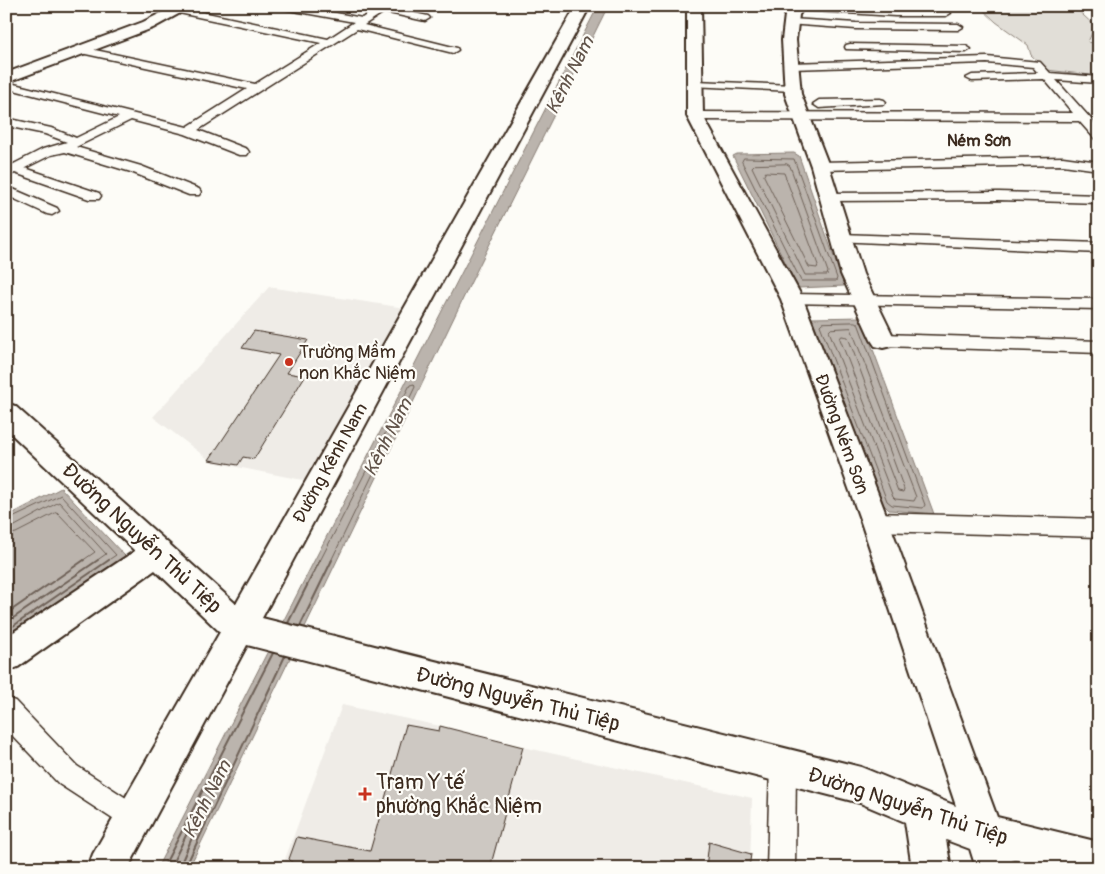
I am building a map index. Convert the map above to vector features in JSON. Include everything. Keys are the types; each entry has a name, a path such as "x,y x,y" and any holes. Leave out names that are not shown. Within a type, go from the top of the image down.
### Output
{"street":[{"path":"283,6 361,23 453,50"},
{"name":"Đường Kênh Nam","path":"107,868 584,6"},
{"name":"Đường Ném Sơn","path":"694,6 695,116 792,299 875,522 996,868"},
{"path":"189,131 385,7 425,18"},
{"path":"6,78 148,25 182,8 329,42"},
{"path":"795,12 895,13 943,10 987,60"},
{"path":"795,12 856,26 958,27"},
{"path":"795,12 789,40 796,103 820,166 852,274 883,340 1099,347"},
{"path":"850,47 977,49"},
{"path":"81,50 257,88"},
{"path":"791,66 987,60 1036,64 1099,136"},
{"path":"972,78 1047,76 1099,80"},
{"path":"695,84 796,103 1082,117"},
{"path":"6,85 189,131 243,152"},
{"path":"960,87 1056,87"},
{"path":"695,116 796,103 880,102"},
{"path":"11,171 47,152 71,145 130,116"},
{"path":"6,122 47,131 71,145 194,192"},
{"path":"820,166 1063,161 1099,166"},
{"path":"11,171 94,196"},
{"path":"6,190 52,211"},
{"path":"828,197 999,196 1099,199"},
{"path":"841,238 1099,248"},
{"path":"792,299 1099,304"},
{"name":"Đường Nguyễn Thủ Tiệp","path":"6,414 240,628 861,786 949,822 985,834 1099,861"},
{"path":"875,522 1099,528"},
{"path":"6,656 157,552"},
{"path":"6,710 68,775 134,818"},
{"path":"781,868 783,766"},
{"path":"922,811 932,868"}],"shaded area":[{"path":"979,6 1073,6 1095,26 1088,42 1099,44 1099,76 1047,70 1031,55 1028,45 996,22"},
{"name":"Trường Mầm non Khắc Niệm","path":"269,287 405,308 313,482 212,462 153,417"},
{"name":"Trạm Y tế phường Khắc Niệm","path":"342,705 440,726 401,868 290,868 284,862"},
{"path":"523,747 752,798 750,868 490,868"}],"water":[{"name":"Kênh Nam","path":"598,6 608,6 471,282 189,868 157,868"},
{"path":"794,153 799,156 844,286 798,288 733,156 737,154"},
{"path":"861,317 934,514 889,510 883,504 812,318"},
{"path":"61,488 125,556 6,637 6,517"}],"building":[{"path":"254,331 308,340 287,373 305,376 254,459 243,457 238,465 209,460 279,355 242,348"},
{"path":"406,725 439,731 440,726 523,747 490,868 298,868 289,859 297,837 370,851"},
{"path":"709,842 751,854 749,868 706,868"}],"place":[{"name":"Trường Mầm non Khắc Niệm","path":"289,362"},
{"name":"Trạm Y tế phường Khắc Niệm","path":"365,794"}],"district":[{"name":"Ném Sơn","path":"979,140"}]}
